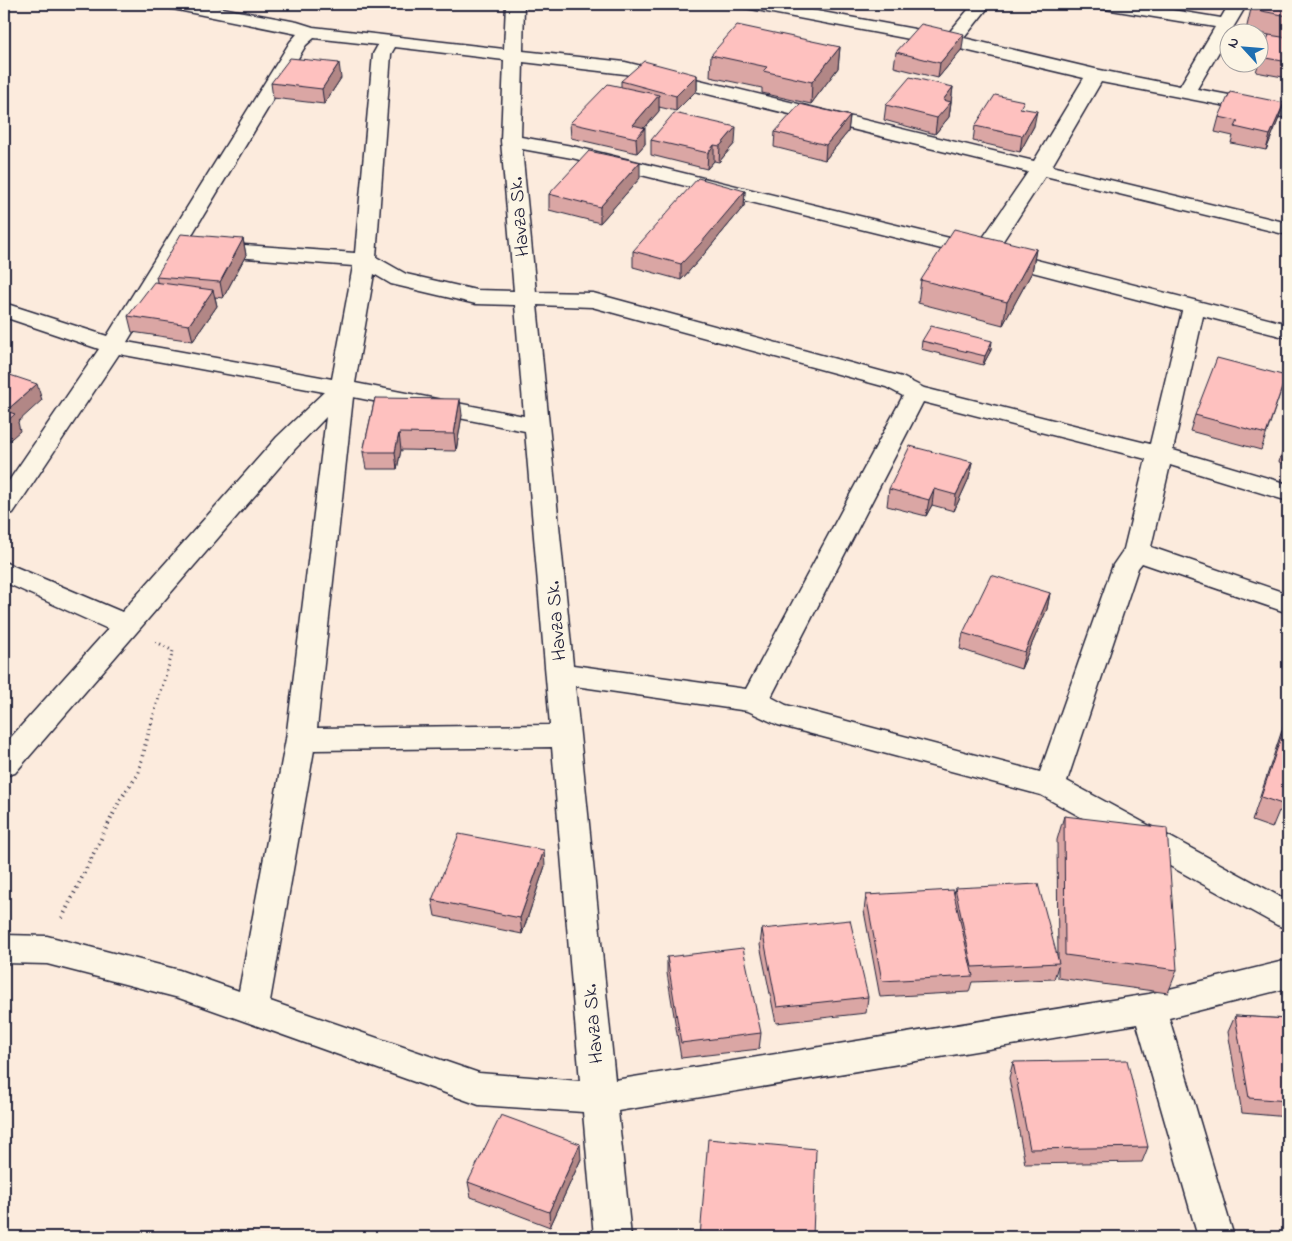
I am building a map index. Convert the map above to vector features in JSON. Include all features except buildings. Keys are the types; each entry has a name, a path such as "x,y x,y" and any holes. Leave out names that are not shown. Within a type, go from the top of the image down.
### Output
{"street":[{"path":"173,4 297,27 310,32 625,68 1288,229"},
{"path":"751,4 952,41 1095,75 1288,112"},
{"path":"952,41 982,4"},
{"path":"1105,4 1220,23"},
{"path":"1228,22 1238,4"},
{"name":"Havza Sk.","path":"520,6 513,55 510,140 612,1237"},
{"path":"4,507 113,346 299,42 310,32"},
{"path":"1186,92 1220,36"},
{"path":"252,1010 301,739 342,388 364,260 382,54 390,42"},
{"path":"984,253 1040,169 1095,75"},
{"path":"510,140 572,152 984,253 1288,331"},
{"path":"174,246 364,260 399,279 476,297 525,300 593,300 894,382 916,393 1160,454 1288,493"},
{"path":"1050,786 1126,565 1137,552 1194,307"},
{"path":"4,310 113,346 537,426"},
{"path":"4,765 286,443 342,388"},
{"path":"754,701 916,393"},
{"path":"1137,552 1288,604"},
{"path":"4,571 127,626"},
{"path":"560,673 754,701 778,714 1050,786 1288,916"},
{"path":"301,739 565,736"},
{"path":"4,949 47,950 179,984 479,1089 599,1098 1149,1008 1288,974"},
{"path":"1149,1008 1216,1237"}],"path":[{"path":"47,950 120,800 138,774 155,706 173,651 127,626"}]}
